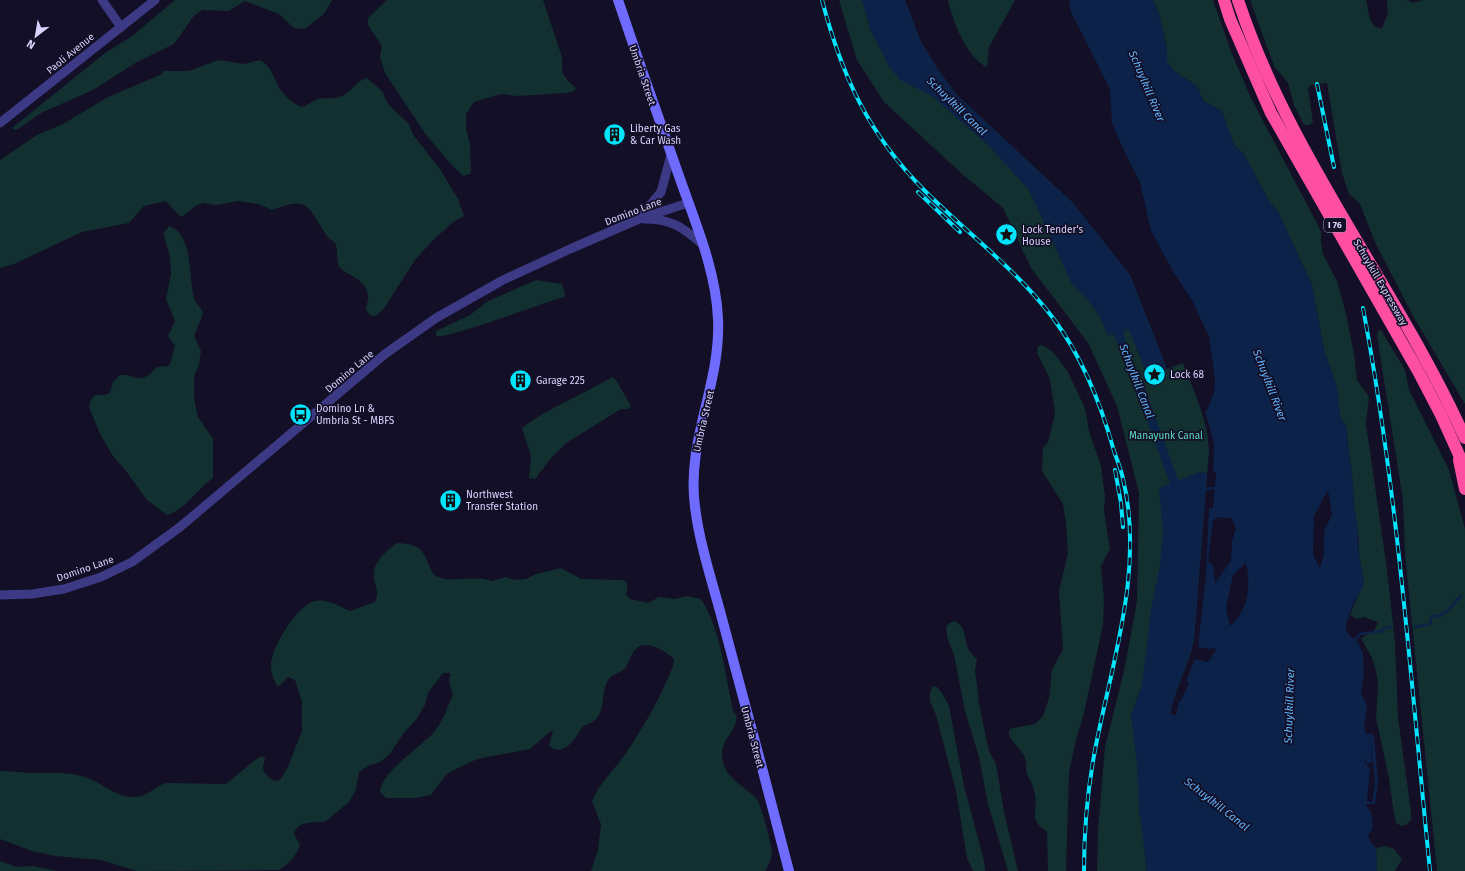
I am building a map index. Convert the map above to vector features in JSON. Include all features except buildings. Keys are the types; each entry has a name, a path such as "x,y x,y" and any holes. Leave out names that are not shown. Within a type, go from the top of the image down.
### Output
{"highway":[{"name":"Schuylkill Expressway","path":"1224,0 1230,19 1271,112 1460,442"},
{"name":"Schuylkill Expressway","path":"1238,0 1260,58 1285,114 1432,373 1460,442 1465,468"},
{"path":"1460,442 1465,489"}],"main road":[{"name":"Umbria Street","path":"618,0 688,202 715,289 718,313 718,341 712,380 695,451 693,472 694,504 702,542 789,871"}],"street":[{"path":"102,0 121,27"},
{"name":"Paoli Avenue","path":"0,123 155,0"},
{"path":"639,219 661,192 671,155"},
{"name":"Domino Lane","path":"0,595 32,594 64,589 101,577 132,562 165,539 385,354 430,322 503,280 639,219 688,202"},
{"path":"639,219 656,219 672,222 701,242"}],"green space":[{"path":"175,0 332,0 324,14 305,29 294,28 279,14 245,1 229,11 202,10 193,17 174,44 137,62 93,90 41,113 18,129 15,130 12,128 105,53 132,36"},
{"path":"387,0 543,0 562,57 562,72 568,81 576,88 574,91 566,93 517,96 501,94 474,102 466,114 466,129 470,144 471,171 470,174 463,176 426,135 385,73 380,57 382,46 368,25 368,18"},
{"name":"Manayunk Canal","path":"839,0 905,0 920,40 937,68 957,95 1073,203 1130,275 1167,369 1183,363 1200,406 1206,428 1209,451 1194,640 1190,656 1173,700 1145,858 1147,871 1097,871 1098,830 1105,747 1124,671 1137,601 1139,493 1117,406 1088,343 1031,268 1003,208 961,173 884,102 857,60"},
{"path":"948,0 1015,0 989,47 987,67 973,56 967,47 957,27"},
{"path":"1153,0 1213,0 1232,54 1251,98 1321,231 1323,254 1337,281 1346,314 1357,380 1369,397 1366,424 1387,569 1395,642 1398,717 1411,811 1411,820 1406,825 1401,826 1396,823 1394,815 1389,778 1376,718 1378,683 1376,670 1372,658 1361,638 1374,631 1378,622 1364,617 1357,619 1350,615 1364,581 1359,556 1353,484 1346,427 1340,416 1337,387 1324,350 1312,285 1278,212 1269,201 1243,153 1234,145 1222,111 1203,101 1198,87 1173,70 1167,62 1167,49 1159,14"},
{"path":"1250,0 1366,0 1372,22 1377,27 1382,28 1388,14 1387,0 1407,0 1413,3 1423,0 1465,0 1465,404 1413,316 1375,242 1360,204 1349,194 1342,173 1327,83 1311,85 1308,88 1313,122 1309,125 1304,125 1294,105 1288,83 1274,66"},
{"path":"218,60 244,64 260,60 269,67 283,93 301,107 320,98 335,98 342,96 360,81 367,78 382,91 388,104 408,123 414,136 440,169 458,199 464,216 453,222 433,240 415,260 383,310 375,316 371,316 366,310 368,297 367,290 364,285 339,267 336,245 327,236 312,212 307,207 294,204 272,210 258,204 239,201 216,205 204,203 197,205 182,217 166,201 144,206 129,223 82,232 14,264 0,268 0,160 37,135 63,124 108,97 162,74 163,71 189,71"},
{"path":"169,226 177,231 183,238 189,257 194,298 203,314 194,336 201,351 199,365 194,376 194,398 198,417 213,439 213,478 180,509 167,515 147,500 113,456 100,434 89,407 90,401 95,395 105,395 110,393 113,382 120,375 142,378 157,367 168,366 170,364 175,346 168,336 175,321 166,299 171,274 170,257 164,232"},
{"path":"536,280 562,284 565,294 564,297 476,327 444,336 436,336 436,331 470,315 488,301"},
{"path":"1381,330 1405,370 1409,390 1449,470 1465,529 1465,871 1437,871 1405,554 1403,500 1377,336 1378,331"},
{"path":"1042,345 1053,352 1068,372 1085,408 1089,431 1101,466 1105,496 1104,511 1110,549 1101,566 1104,599 1103,625 1084,713 1069,772 1066,871 1048,871 1047,832 1041,827 1036,819 1035,794 1027,773 1024,756 1010,738 1009,734 1009,730 1035,724 1043,716 1049,698 1052,670 1063,649 1059,591 1068,553 1066,523 1063,504 1042,471 1043,448 1048,442 1055,413 1050,379 1037,353 1038,346"},
{"path":"612,377 616,380 631,406 628,409 621,409 566,443 551,458 535,479 529,478 531,456 522,428 555,407 590,390"},
{"path":"397,543 418,547 424,555 433,574 446,579 476,578 492,581 506,577 515,580 526,579 536,574 561,568 581,579 624,580 628,586 626,594 630,599 648,603 659,597 675,599 686,596 701,599 714,625 722,655 734,714 736,713 735,726 723,748 722,756 724,765 733,779 756,798 761,808 772,850 769,863 765,871 591,871 598,850 601,824 592,801 594,795 624,756 645,723 673,666 674,659 666,652 649,645 639,647 634,651 626,667 609,679 605,688 602,707 597,718 591,723 583,726 573,741 565,748 560,750 549,746 553,731 551,731 530,749 477,759 452,771 446,775 431,795 415,798 386,798 380,792 387,777 402,760 434,732 445,714 453,694 449,683 450,673 443,673 428,693 425,705 416,720 403,734 389,755 380,762 368,766 359,772 356,790 349,802 326,821 303,824 296,829 294,834 300,845 289,863 278,870 137,871 100,860 55,856 32,851 0,839 0,771 64,773 78,775 92,780 116,793 129,797 140,797 166,783 226,784 262,756 265,758 263,768 265,773 269,778 277,781 280,780 288,767 302,731 302,702 295,680 288,677 278,687 274,680 271,662 278,642 295,616 308,604 315,601 319,600 329,602 350,611 375,602 377,591 374,570 378,561"},
{"path":"954,621 961,626 967,646 977,660 975,670 979,704 989,751 996,764 1004,812 1018,871 1008,871 988,804 979,757 965,711 954,655 948,640 946,628 948,624"},
{"path":"933,686 937,687 942,693 949,706 964,786 984,861 985,871 973,871 967,858 956,791 936,715 930,701 930,693"},
{"path":"1386,846 1394,849 1402,859 1395,871 1377,871 1376,848"},
{"path":"0,861 17,867 33,866 57,871 0,871"}],"water":[{"path":"862,0 905,0 920,40 937,68 957,95 1073,203 1130,275 1167,369 1148,377 1130,332 1125,329 1124,337 1146,397 1140,399 1114,334 1108,336 1100,317 1089,301 1072,284 1029,190 988,145 932,96 900,80 889,66 870,29"},
{"name":"Schuylkill River","path":"1069,0 1153,0 1159,14 1167,49 1167,62 1173,70 1198,87 1203,101 1222,111 1234,145 1243,153 1269,201 1278,212 1312,285 1324,350 1337,387 1340,416 1346,427 1357,522 1359,556 1364,581 1362,589 1355,600 1346,624 1346,629 1349,635 1358,642 1363,654 1364,675 1361,693 1367,705 1364,727 1366,735 1371,733 1374,736 1378,781 1375,804 1367,804 1366,806 1371,812 1373,828 1368,836 1376,848 1377,871 1147,871 1139,808 1137,764 1131,715 1142,685 1151,610 1160,565 1163,530 1159,488 1199,472 1207,473 1194,640 1170,714 1176,715 1179,701 1181,701 1189,683 1186,681 1195,659 1208,662 1216,650 1215,648 1209,649 1198,647 1206,575 1209,508 1213,508 1216,472 1213,471 1214,443 1205,411 1207,410 1214,393 1215,379 1209,337 1192,300 1174,273 1151,231 1140,182 1112,123 1110,89 1071,12","holes":["1328,490 1332,515 1324,531 1324,553 1320,568 1313,555 1314,516","1219,517 1231,518 1236,528 1232,541 1231,561 1215,583 1213,565 1208,562 1213,520","1246,563 1248,572 1248,589 1245,605 1230,626 1226,608 1233,575","1370,736 1375,783 1372,802 1367,801 1370,768 1365,763 1365,758 1367,764 1372,762"]}],"waterway":[{"name":"Schuylkill Canal","path":"1139,386 1178,492"},
{"path":"1202,489 1217,488"},
{"path":"1415,627 1430,624 1432,616 1445,613 1461,596"},
{"path":"1355,640 1360,634 1382,631 1385,628 1391,627"}],"railway":[{"path":"822,0 848,79 873,126 888,148 905,170 925,191 1024,284 1064,333 1082,365 1097,399 1121,472 1129,511 1130,544 1128,577 1118,643 1091,772 1086,822 1084,871"},
{"path":"1317,84 1334,167"},
{"path":"918,192 960,232"},
{"path":"1363,308 1386,448 1395,518 1430,871"},
{"path":"1115,470 1121,503 1123,527"}],"place":[{"name":"Liberty Gas & Car Wash","path":"614,134"},
{"name":"Lock Tender's House","path":"1007,235"},
{"name":"Lock 68","path":"1155,374"},
{"name":"Garage 225","path":"521,380"},
{"name":"Domino Ln & Umbria St - MBFS","path":"301,414"},
{"name":"Northwest Transfer Station","path":"451,500"}]}
